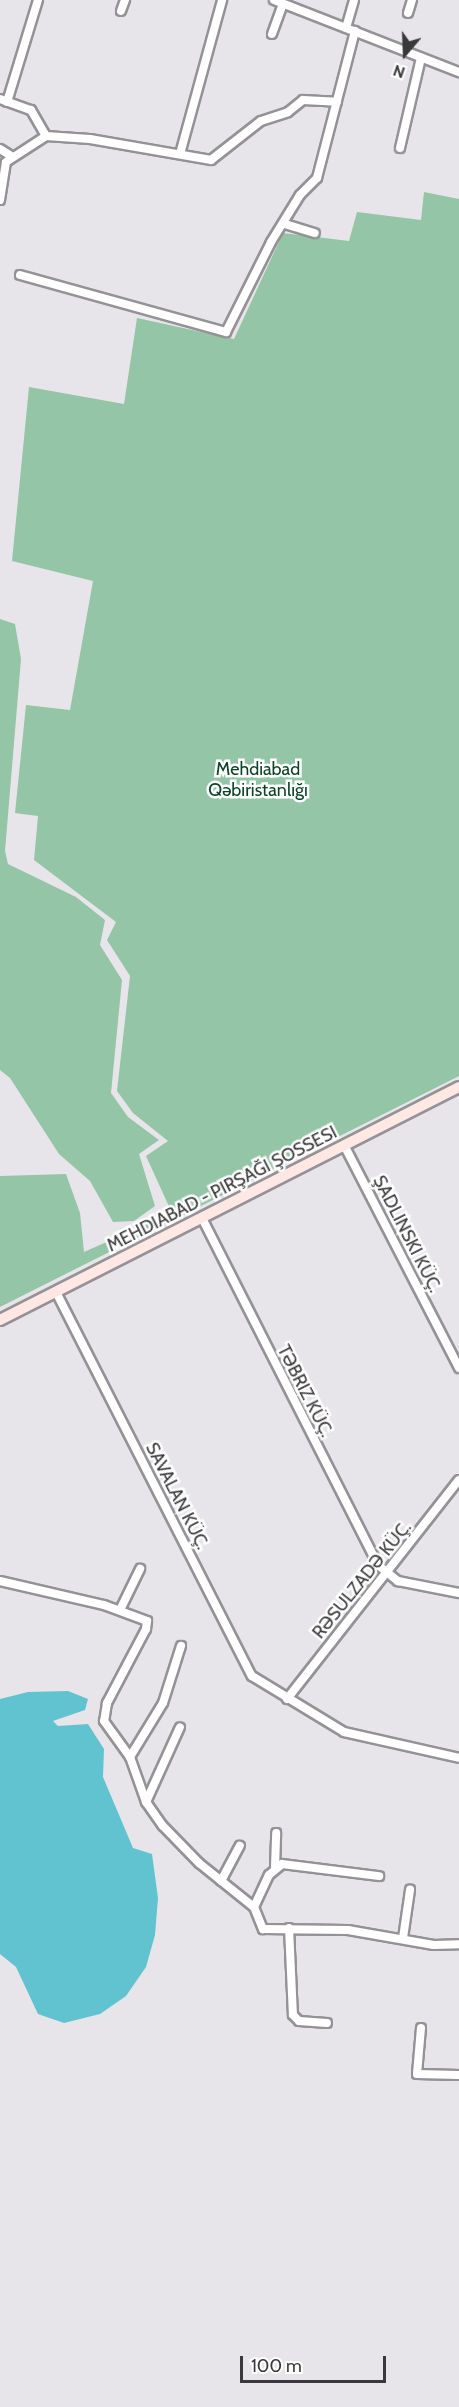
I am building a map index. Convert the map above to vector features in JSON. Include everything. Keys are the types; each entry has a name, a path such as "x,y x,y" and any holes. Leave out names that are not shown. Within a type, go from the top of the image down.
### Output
{"main road":[{"path":"0,1320 459,1087"}],"street":[{"path":"38,0 4,100 31,110 46,136"},
{"path":"121,11 125,0"},
{"path":"180,154 222,0"},
{"path":"274,0 459,72"},
{"path":"20,275 226,332 250,279 285,224 300,195 317,178 337,102 351,30 354,0"},
{"path":"408,13 412,0"},
{"path":"272,34 283,4"},
{"path":"400,148 421,58"},
{"path":"0,200 3,170 10,156 30,148 46,136 211,160 261,121 288,112 303,100 337,102"},
{"path":"0,149 10,156"},
{"path":"285,224 315,233"},
{"name":"ŞADLINSKI KÜÇ.","path":"344,1145 459,1368"},
{"name":"TƏBRIZ KÜÇ.","path":"202,1218 368,1550 387,1575"},
{"name":"SAVALAN KÜÇ.","path":"56,1292 252,1676 344,1732 459,1758"},
{"name":"RƏSULZADƏ KÜÇ.","path":"287,1699 387,1575 459,1480"},
{"path":"120,1610 140,1569"},
{"path":"387,1575 414,1585 459,1593"},
{"path":"0,1581 120,1610 148,1624 104,1713 111,1733 130,1757 146,1802 179,1845 254,1907 263,1929 348,1930 434,1945 459,1944"},
{"path":"130,1757 163,1703 181,1646"},
{"path":"146,1802 180,1727"},
{"path":"254,1907 275,1867 276,1833"},
{"path":"221,1881 240,1846"},
{"path":"275,1867 293,1863 379,1876"},
{"path":"403,1938 410,1890"},
{"path":"289,1928 293,2015 299,2020 327,2023"},
{"path":"421,2028 417,2074 459,2075"}],"green space":[{"name":"Mehdiabad Qəbiristanlığı","path":"424,192 459,199 459,1076 0,1307 0,1176 66,1174 80,1213 84,1252 172,1213 146,1156 168,1141 133,1113 117,1091 130,976 107,940 116,922 34,860 38,816 15,813 26,705 70,710 93,581 12,561 29,387 124,404 137,318 234,339 283,233 349,241 357,212 421,220"},
{"path":"0,619 15,624 21,659 5,851 8,864 76,897 105,920 100,945 122,980 111,1093 128,1117 159,1140 139,1154 155,1206 134,1221 113,1222 90,1181 59,1154 10,1078 0,1070"}],"water":[{"path":"68,1691 88,1699 85,1710 53,1721 58,1726 88,1724 104,1749 103,1777 133,1848 152,1854 158,1898 155,1935 146,1967 126,1996 100,2014 64,2023 38,2014 16,1967 0,1954 0,1699 28,1692"}]}
